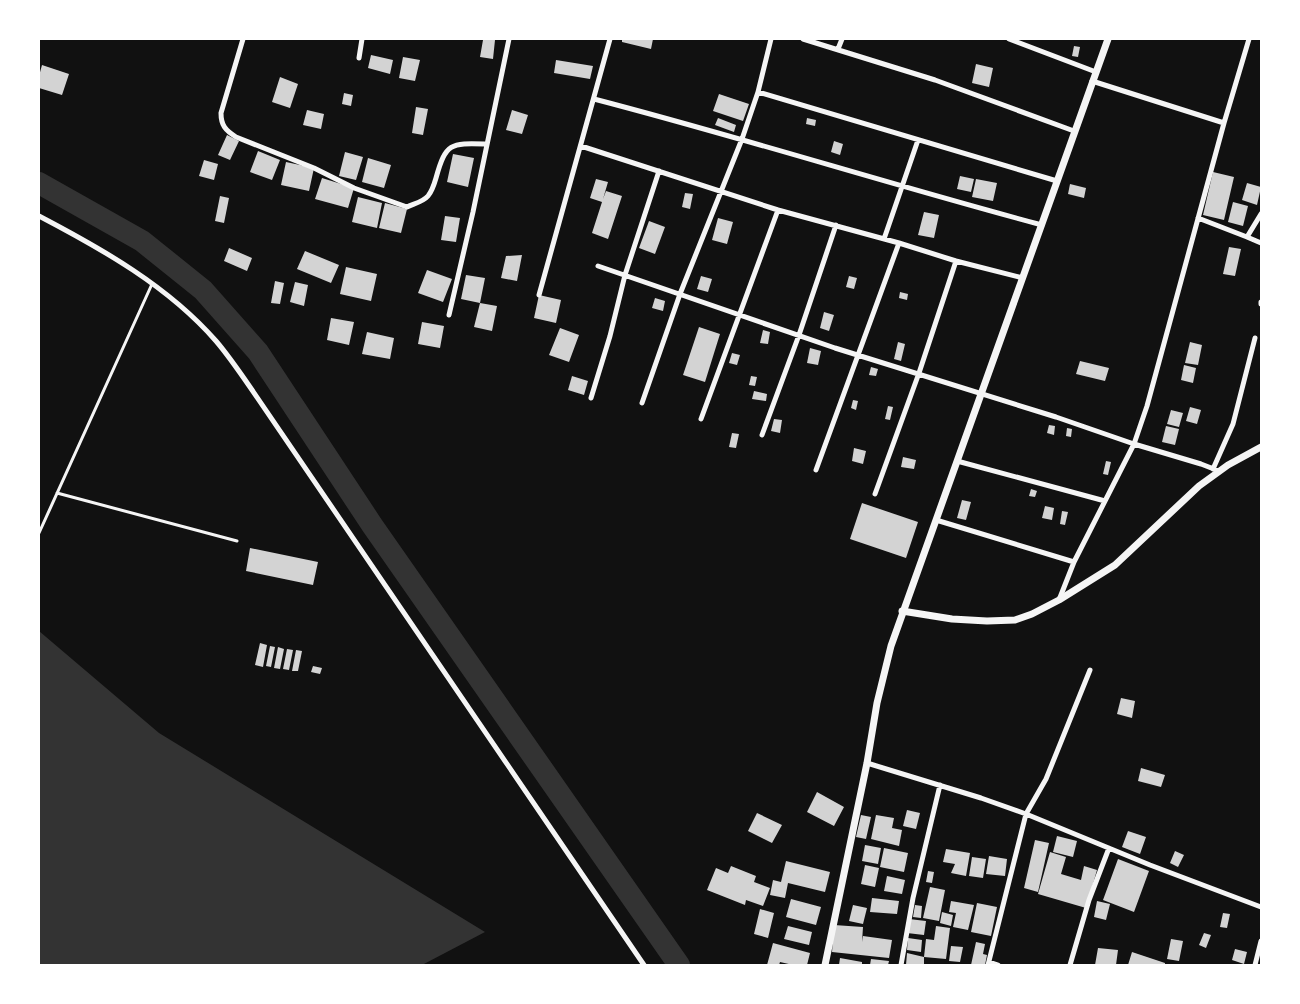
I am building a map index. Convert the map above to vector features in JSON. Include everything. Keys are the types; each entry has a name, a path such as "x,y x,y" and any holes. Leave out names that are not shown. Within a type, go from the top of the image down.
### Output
{"street":[{"path":"243,39 221,113 221,122 226,130 236,137 314,168 354,188 407,207 427,198 432,189 442,156 450,148 461,144 487,144"},
{"path":"358,58 362,39"},
{"path":"449,315 509,39"},
{"path":"539,295 582,146 610,39"},
{"path":"642,403 680,294 742,139 758,92 771,39"},
{"path":"803,39 935,80 1074,131"},
{"path":"838,49 842,39"},
{"path":"1008,39 1096,72"},
{"path":"826,965 867,763 882,675 902,611 982,394 1108,39"},
{"path":"1059,600 1074,562 1134,444 1249,39"},
{"path":"1092,82 1224,123"},
{"path":"758,92 1057,181"},
{"path":"594,99 742,139 1042,225"},
{"path":"884,239 918,140"},
{"path":"582,146 778,210 836,225 956,261 1023,278"},
{"path":"591,398 626,275 659,171"},
{"path":"701,419 778,210"},
{"path":"1247,237 1261,214"},
{"path":"39,216 117,259 152,284 193,318 216,341 250,386 644,965"},
{"path":"1198,218 1261,243"},
{"path":"762,435 799,335 836,225"},
{"path":"816,470 898,243"},
{"path":"875,494 919,373 956,261"},
{"path":"598,266 859,355 1216,470"},
{"path":"1216,470 1233,424 1255,338"},
{"path":"902,611 952,619 987,621 1015,620 1032,614 1059,600 1114,565 1216,470 1261,447"},
{"path":"957,461 1105,501"},
{"path":"936,520 1074,562"},
{"path":"998,965 989,964 1026,814 1046,779 1090,670"},
{"path":"867,763 1026,814 1261,907"},
{"path":"902,965 913,898 940,785"},
{"path":"1070,965 1089,900 1109,848"},
{"path":"1255,965 1261,942"}],"lane":[{"path":"39,533 152,284"},
{"path":"57,493 237,541"}],"shaded area":[{"path":"39,631 159,733 485,932 422,965 39,965"}],"building":[{"path":"622,39 653,39 651,49 622,42"},
{"path":"483,40 495,40 493,59 480,57"},
{"path":"1074,46 1080,47 1078,57 1072,56"},
{"path":"371,55 393,60 390,74 368,68"},
{"path":"403,57 420,60 415,81 399,78"},
{"path":"556,60 593,66 590,79 554,73"},
{"path":"976,64 993,68 989,87 972,83"},
{"path":"42,65 69,74 62,95 39,88 39,76"},
{"path":"280,77 298,84 290,108 272,102"},
{"path":"344,93 353,95 351,106 342,104"},
{"path":"719,94 749,104 743,121 713,111"},
{"path":"416,107 428,109 423,135 412,133"},
{"path":"307,110 324,114 321,129 303,125"},
{"path":"512,110 528,115 522,134 506,130"},
{"path":"718,118 736,125 734,132 715,125"},
{"path":"807,118 816,120 815,126 806,124"},
{"path":"227,135 239,141 230,160 218,155"},
{"path":"834,141 843,144 840,155 831,152"},
{"path":"258,151 280,160 272,180 250,172"},
{"path":"345,152 363,157 356,180 339,176"},
{"path":"453,154 474,158 468,187 447,182"},
{"path":"368,158 391,165 384,188 362,182"},
{"path":"204,160 218,164 214,180 199,176"},
{"path":"286,162 314,168 309,191 281,185"},
{"path":"1213,172 1234,177 1224,220 1203,215"},
{"path":"960,176 974,179 971,192 957,189"},
{"path":"322,178 354,188 348,208 315,199"},
{"path":"596,179 608,182 603,199 606,191 622,196 608,239 592,233 602,202 590,198"},
{"path":"976,179 997,183 993,201 972,197"},
{"path":"1247,183 1261,187 1257,205 1242,200"},
{"path":"1070,184 1086,188 1084,198 1068,194"},
{"path":"685,193 693,194 690,209 682,207"},
{"path":"220,196 229,198 224,223 215,221"},
{"path":"358,197 382,203 377,228 352,222"},
{"path":"1233,202 1248,206 1243,226 1228,222"},
{"path":"385,203 407,209 401,233 379,228"},
{"path":"924,212 939,215 934,238 918,235"},
{"path":"445,216 460,218 456,242 441,240"},
{"path":"718,218 733,222 727,244 712,240"},
{"path":"649,221 665,227 655,254 639,248"},
{"path":"1229,247 1241,249 1235,276 1223,274"},
{"path":"229,248 252,258 247,271 224,261"},
{"path":"305,251 339,265 331,283 297,269"},
{"path":"522,255 517,281 501,278 506,256"},
{"path":"346,267 377,274 371,301 340,294"},
{"path":"427,270 452,279 443,302 418,293"},
{"path":"466,275 485,278 480,303 461,299"},
{"path":"701,276 712,279 708,292 697,289"},
{"path":"849,276 857,278 854,289 846,287"},
{"path":"275,281 284,283 280,304 271,303"},
{"path":"295,282 308,285 304,306 290,302"},
{"path":"900,292 908,294 907,300 899,298"},
{"path":"539,295 561,300 556,323 534,318"},
{"path":"655,298 665,301 663,311 652,308"},
{"path":"480,303 497,306 492,331 474,327"},
{"path":"824,312 834,315 829,331 820,328"},
{"path":"331,318 354,322 349,345 327,340"},
{"path":"422,322 444,326 440,348 418,344"},
{"path":"699,327 720,334 705,382 683,375"},
{"path":"560,328 579,335 569,362 549,355"},
{"path":"763,330 770,332 768,344 760,343"},
{"path":"367,332 394,338 390,359 362,354"},
{"path":"898,342 905,344 901,361 894,359"},
{"path":"1190,342 1202,345 1198,365 1185,363"},
{"path":"810,348 821,351 818,365 807,363"},
{"path":"732,353 740,355 737,365 729,363"},
{"path":"1080,361 1109,368 1105,381 1076,374"},
{"path":"1184,365 1196,368 1193,383 1181,380"},
{"path":"871,367 878,369 876,376 869,375"},
{"path":"572,376 588,381 584,395 568,390"},
{"path":"751,376 757,377 755,386 749,385"},
{"path":"754,391 767,394 766,401 752,399"},
{"path":"853,400 858,401 856,410 851,408"},
{"path":"888,406 893,407 890,420 885,419"},
{"path":"1190,407 1201,410 1197,424 1186,421"},
{"path":"1171,410 1183,413 1179,427 1167,424"},
{"path":"774,419 782,420 780,433 771,431"},
{"path":"1049,425 1055,426 1054,435 1047,433"},
{"path":"1166,426 1179,429 1175,445 1162,442"},
{"path":"1067,428 1072,429 1071,437 1066,436"},
{"path":"732,433 739,434 736,448 729,447"},
{"path":"854,448 866,451 863,464 852,461"},
{"path":"903,457 916,460 914,469 901,467"},
{"path":"1106,461 1111,462 1108,475 1103,474"},
{"path":"1031,489 1037,491 1035,497 1029,496"},
{"path":"962,500 971,502 966,520 957,518"},
{"path":"862,503 918,522 906,558 850,539"},
{"path":"1045,506 1054,508 1052,520 1042,518"},
{"path":"1062,511 1068,512 1065,525 1060,524"},
{"path":"250,548 318,562 313,585 246,571"},
{"path":"260,643 267,645 263,667 255,665"},
{"path":"270,646 275,647 271,667 266,666"},
{"path":"278,647 284,649 280,669 274,668"},
{"path":"287,649 293,650 289,670 283,669"},
{"path":"296,650 302,651 298,671 292,671"},
{"path":"313,666 322,668 320,674 311,672"},
{"path":"1121,698 1135,701 1132,718 1117,714"},
{"path":"1141,768 1165,775 1161,787 1138,781"},
{"path":"817,792 844,807 834,826 807,812"},
{"path":"907,810 920,813 916,829 903,826"},
{"path":"757,813 782,825 772,843 748,831"},
{"path":"861,815 871,817 866,839 856,837"},
{"path":"876,815 894,818 892,828 902,830 899,846 871,839"},
{"path":"1128,831 1146,837 1140,854 1122,847"},
{"path":"1057,836 1077,841 1073,857 1053,852"},
{"path":"1035,840 1049,843 1038,892 1024,888"},
{"path":"865,845 881,848 878,864 862,861"},
{"path":"884,848 908,853 904,872 880,867"},
{"path":"946,849 970,853 966,876 951,873 955,864 943,862"},
{"path":"1175,851 1184,855 1178,867 1170,863"},
{"path":"1050,852 1066,857 1061,874 1081,880 1084,866 1097,870 1086,908 1038,894"},
{"path":"989,856 1007,859 1005,876 986,874"},
{"path":"972,857 986,859 983,878 969,876"},
{"path":"1118,859 1149,871 1134,912 1103,900"},
{"path":"786,861 830,872 825,892 788,883 785,898 770,895 773,880 781,882"},
{"path":"865,865 879,868 875,887 861,884"},
{"path":"731,866 756,876 754,882 770,888 763,906 746,900 745,905 707,890 716,868 728,873"},
{"path":"928,871 934,872 932,883 926,882"},
{"path":"887,876 905,880 902,894 884,891"},
{"path":"930,887 945,890 939,921 923,918"},
{"path":"872,898 899,901 897,914 870,912"},
{"path":"791,899 821,907 816,925 786,917"},
{"path":"951,901 974,905 968,930 953,927 956,913 949,912"},
{"path":"1097,901 1110,904 1106,920 1094,917"},
{"path":"977,903 997,907 991,936 971,932"},
{"path":"853,905 867,908 863,924 849,921"},
{"path":"915,905 922,906 921,918 913,917"},
{"path":"760,909 774,913 768,938 754,934"},
{"path":"942,912 953,915 951,926 940,923"},
{"path":"1223,913 1230,914 1227,928 1220,927"},
{"path":"909,919 926,921 924,935 907,933"},
{"path":"834,925 863,927 862,942 863,936 892,940 889,958 832,952"},
{"path":"788,926 812,932 809,945 784,939"},
{"path":"936,926 950,928 946,959 924,957 926,939 934,940"},
{"path":"1204,933 1211,935 1206,948 1199,945"},
{"path":"908,938 922,940 921,952 907,950"},
{"path":"1171,939 1183,941 1179,961 1167,959"},
{"path":"976,942 985,944 983,954 987,955 985,965 971,965"},
{"path":"773,943 810,953 807,965 793,965 780,962 779,965 767,965"},
{"path":"951,946 963,947 960,962 949,961"},
{"path":"1098,948 1118,950 1116,965 1095,965"},
{"path":"1235,949 1247,952 1244,964 1232,960"},
{"path":"1132,952 1165,963 1165,965 1128,965"},
{"path":"907,953 924,957 924,965 906,965"},
{"path":"840,958 862,962 862,965 839,965"},
{"path":"871,959 889,961 888,965 870,965"}],"waterway":[{"path":"39,183 142,241 203,290 258,352 372,525 679,965"}]}
